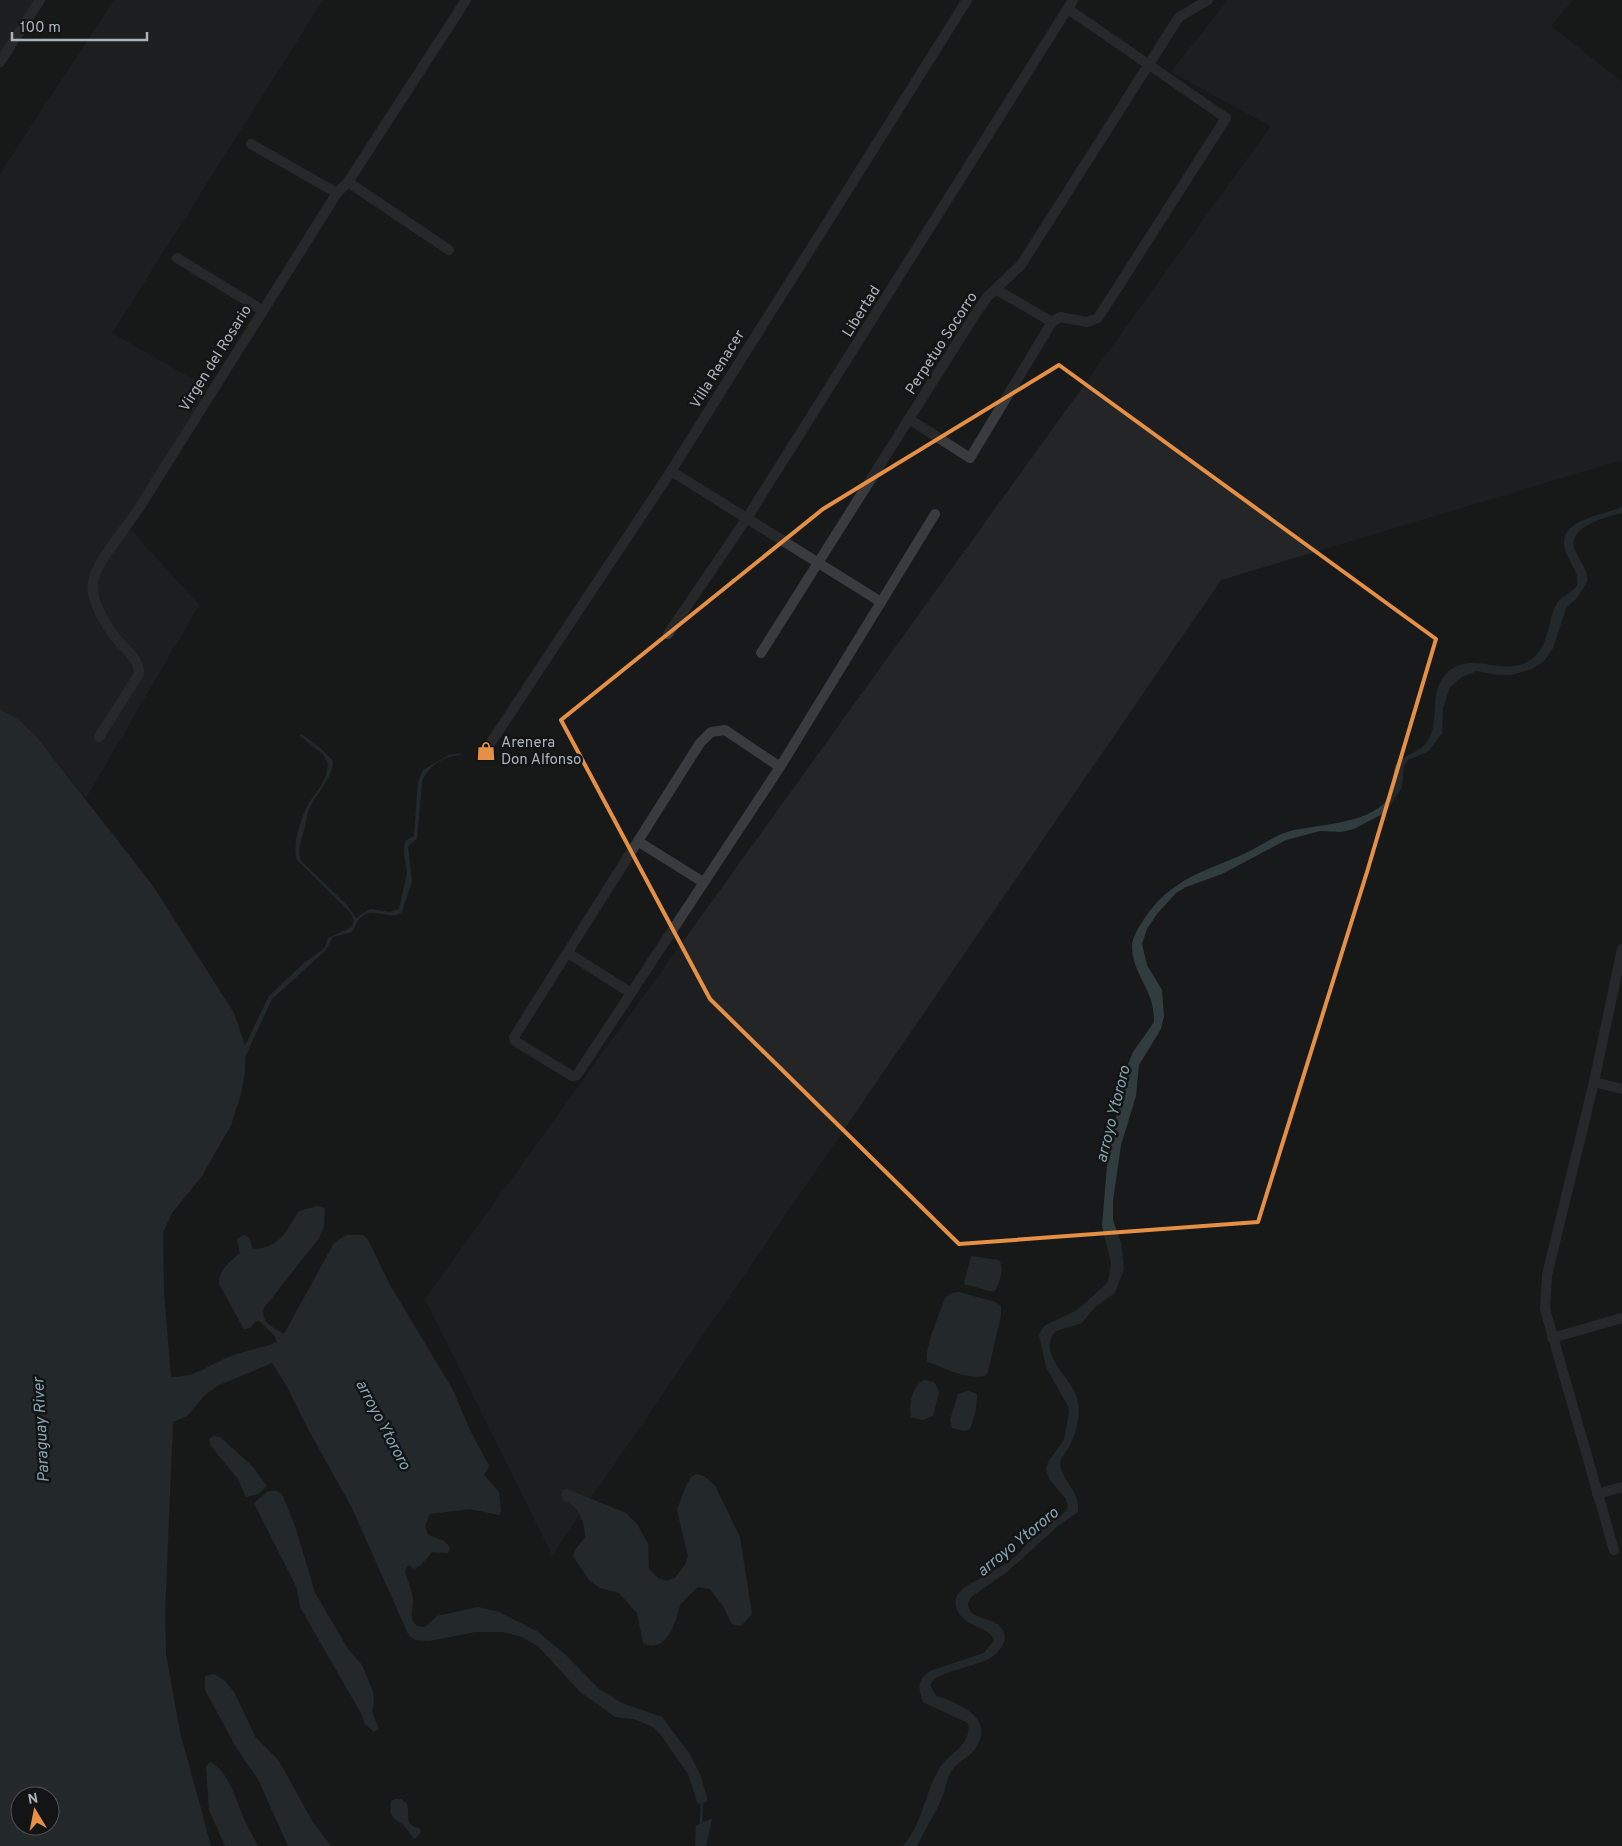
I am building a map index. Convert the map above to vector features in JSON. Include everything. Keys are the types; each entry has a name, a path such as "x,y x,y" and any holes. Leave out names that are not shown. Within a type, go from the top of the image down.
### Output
{"street":[{"path":"0,62 40,0"},
{"name":"Virgen del Rosario","path":"99,738 139,674 139,667 131,654 115,637 102,613 93,591 96,573 136,514 262,310 466,0"},
{"name":"Villa Renacer","path":"486,750 671,471 967,0"},
{"name":"Perpetuo Socorro","path":"761,653 976,313 988,296 997,290 1021,265 1179,17 1208,0"},
{"path":"909,419 970,458 1052,322 1060,317 1087,322 1098,318 1226,118 1148,63 1070,4"},
{"name":"Libertad","path":"668,634 747,518 1070,4"},
{"path":"251,144 337,194"},
{"path":"348,182 448,250"},
{"path":"176,258 262,310"},
{"path":"997,290 1052,322"},
{"path":"671,471 881,602"},
{"path":"780,767 725,730 711,732 700,743 514,1037 515,1041 575,1076 780,767 935,514"},
{"path":"639,842 703,882"},
{"path":"1614,1550 1545,1309 1547,1275 1594,1082 1622,949"},
{"path":"568,953 631,993"},
{"path":"1594,1082 1622,1088"},
{"path":"1552,1338 1622,1318"},
{"path":"1597,1494 1622,1487"}],"highlighted area":[{"path":"1059,365 1436,639 1367,872 1258,1222 959,1244 710,999 561,720 823,509"}],"shaded area":[{"path":"0,0 35,0 0,54"},
{"path":"114,0 323,0 112,333 208,388 125,523 199,605 86,798 36,736 19,720 0,709 0,174"},
{"path":"1228,0 1573,0 1551,26 1622,82 1622,460 1221,580 552,1555 425,1299 1271,126 1171,72"}],"water":[{"path":"1622,507 1622,513 1589,524 1576,535 1574,542 1575,550 1585,569 1587,582 1577,598 1566,608 1553,648 1544,661 1532,669 1511,675 1498,675 1477,671 1462,677 1450,687 1443,708 1442,733 1429,751 1408,760 1404,766 1402,787 1386,812 1354,829 1341,832 1320,831 1286,840 1222,874 1186,887 1176,893 1157,914 1147,929 1142,944 1147,965 1162,990 1164,1016 1161,1029 1139,1065 1136,1096 1121,1145 1113,1201 1113,1220 1121,1243 1124,1269 1115,1293 1095,1307 1082,1323 1056,1331 1051,1339 1050,1347 1056,1364 1078,1401 1079,1415 1076,1428 1072,1441 1060,1464 1064,1476 1074,1492 1078,1512 1058,1526 1007,1572 971,1597 968,1604 969,1610 972,1613 1000,1626 1005,1636 1002,1646 990,1658 940,1676 930,1685 936,1696 955,1703 972,1714 978,1721 981,1729 980,1738 973,1752 957,1764 950,1773 940,1802 917,1846 903,1846 915,1828 941,1766 964,1742 968,1731 968,1723 923,1702 920,1693 921,1681 930,1671 984,1653 994,1640 987,1631 969,1622 959,1613 956,1606 958,1595 966,1587 1016,1556 1037,1529 1060,1516 1068,1506 1066,1499 1050,1480 1046,1469 1048,1462 1064,1440 1069,1413 1068,1406 1046,1367 1039,1335 1044,1326 1083,1305 1107,1283 1109,1277 1111,1263 1102,1226 1108,1154 1128,1064 1133,1052 1154,1022 1151,1000 1134,961 1132,943 1134,936 1155,905 1167,893 1191,877 1287,832 1354,819 1378,808 1390,796 1396,764 1427,742 1434,724 1436,696 1442,679 1449,671 1459,665 1479,663 1511,666 1522,664 1532,659 1542,646 1557,603 1577,586 1576,574 1564,545 1566,535 1571,527 1580,522"},
{"name":"Paraguay River","path":"0,709 19,720 36,736 153,886 234,1013 245,1046 269,996 304,963 325,948 328,938 352,927 354,920 350,912 297,860 296,838 300,823 309,803 324,780 328,769 328,764 323,754 300,736 301,734 318,746 333,761 329,776 307,815 299,849 301,861 347,905 356,918 370,909 390,912 399,909 407,873 404,852 405,841 414,836 418,782 423,770 449,755 463,753 438,762 427,772 422,781 417,839 408,846 412,881 402,912 397,915 365,914 359,919 352,932 333,937 325,951 272,999 245,1057 245,1071 241,1094 231,1125 202,1176 172,1213 163,1233 164,1293 171,1377 194,1373 235,1355 277,1342 275,1336 259,1321 255,1322 250,1328 244,1329 219,1284 220,1275 223,1270 240,1253 237,1239 244,1235 249,1238 253,1249 262,1248 282,1237 299,1211 318,1206 325,1208 324,1226 319,1238 264,1308 264,1317 268,1324 284,1334 334,1243 346,1235 363,1235 368,1240 390,1285 453,1390 470,1430 489,1466 484,1475 499,1492 501,1512 499,1515 470,1509 430,1514 425,1526 428,1535 444,1541 450,1547 448,1553 432,1552 421,1565 414,1569 409,1565 405,1570 413,1596 412,1617 414,1623 417,1626 425,1627 437,1616 478,1607 499,1612 538,1632 565,1654 599,1689 622,1703 662,1717 689,1753 701,1776 708,1801 698,1804 688,1774 661,1735 651,1726 634,1719 615,1717 580,1692 538,1646 522,1637 504,1632 475,1632 429,1641 416,1640 409,1636 352,1508 286,1385 272,1363 217,1386 204,1396 187,1416 173,1422 165,1614 166,1654 180,1732 211,1846 0,1846"},
{"path":"971,1256 999,1260 1001,1272 994,1292 964,1284"},
{"path":"959,1292 995,1302 1001,1306 1001,1315 988,1372 985,1376 963,1375 928,1362 930,1341 945,1298 952,1293"},
{"path":"926,1380 935,1383 939,1392 933,1416 922,1420 911,1417 910,1407 912,1395 918,1385"},
{"path":"968,1391 977,1394 976,1410 970,1429 964,1431 952,1428 950,1420 958,1394"},
{"path":"213,1436 220,1437 252,1466 267,1486 258,1494 246,1497 238,1479 211,1446 209,1439"},
{"path":"697,1474 705,1477 715,1486 740,1537 752,1614 741,1626 732,1624 723,1606 710,1589 698,1587 681,1604 668,1636 660,1644 649,1645 643,1643 637,1613 619,1593 600,1588 589,1580 573,1556 575,1550 585,1537 584,1526 577,1510 563,1500 561,1494 563,1490 567,1489 626,1513 637,1524 648,1544 649,1569 658,1578 666,1581 675,1578 685,1565 688,1556 677,1510 691,1477"},
{"path":"275,1490 282,1494 296,1529 315,1593 348,1649 362,1665 373,1692 372,1712 379,1729 374,1732 365,1724 362,1715 300,1607 297,1588 254,1503 267,1492"},
{"path":"214,1674 225,1681 234,1692 256,1738 279,1761 312,1821 331,1846 288,1846 258,1779 237,1749 205,1690 205,1676"},
{"path":"210,1762 217,1766 227,1780 258,1846 225,1846 209,1810 206,1766"},
{"path":"401,1799 407,1804 409,1822 414,1827 419,1828 421,1832 415,1839 404,1825 392,1816 391,1801"},
{"path":"712,1819 706,1846 695,1846 696,1825"}],"waterway":[{"name":"arroyo Ytororo","path":"701,1825 702,1800"}],"place":[{"name":"Arenera Don Alfonso","path":"486,751"}]}
